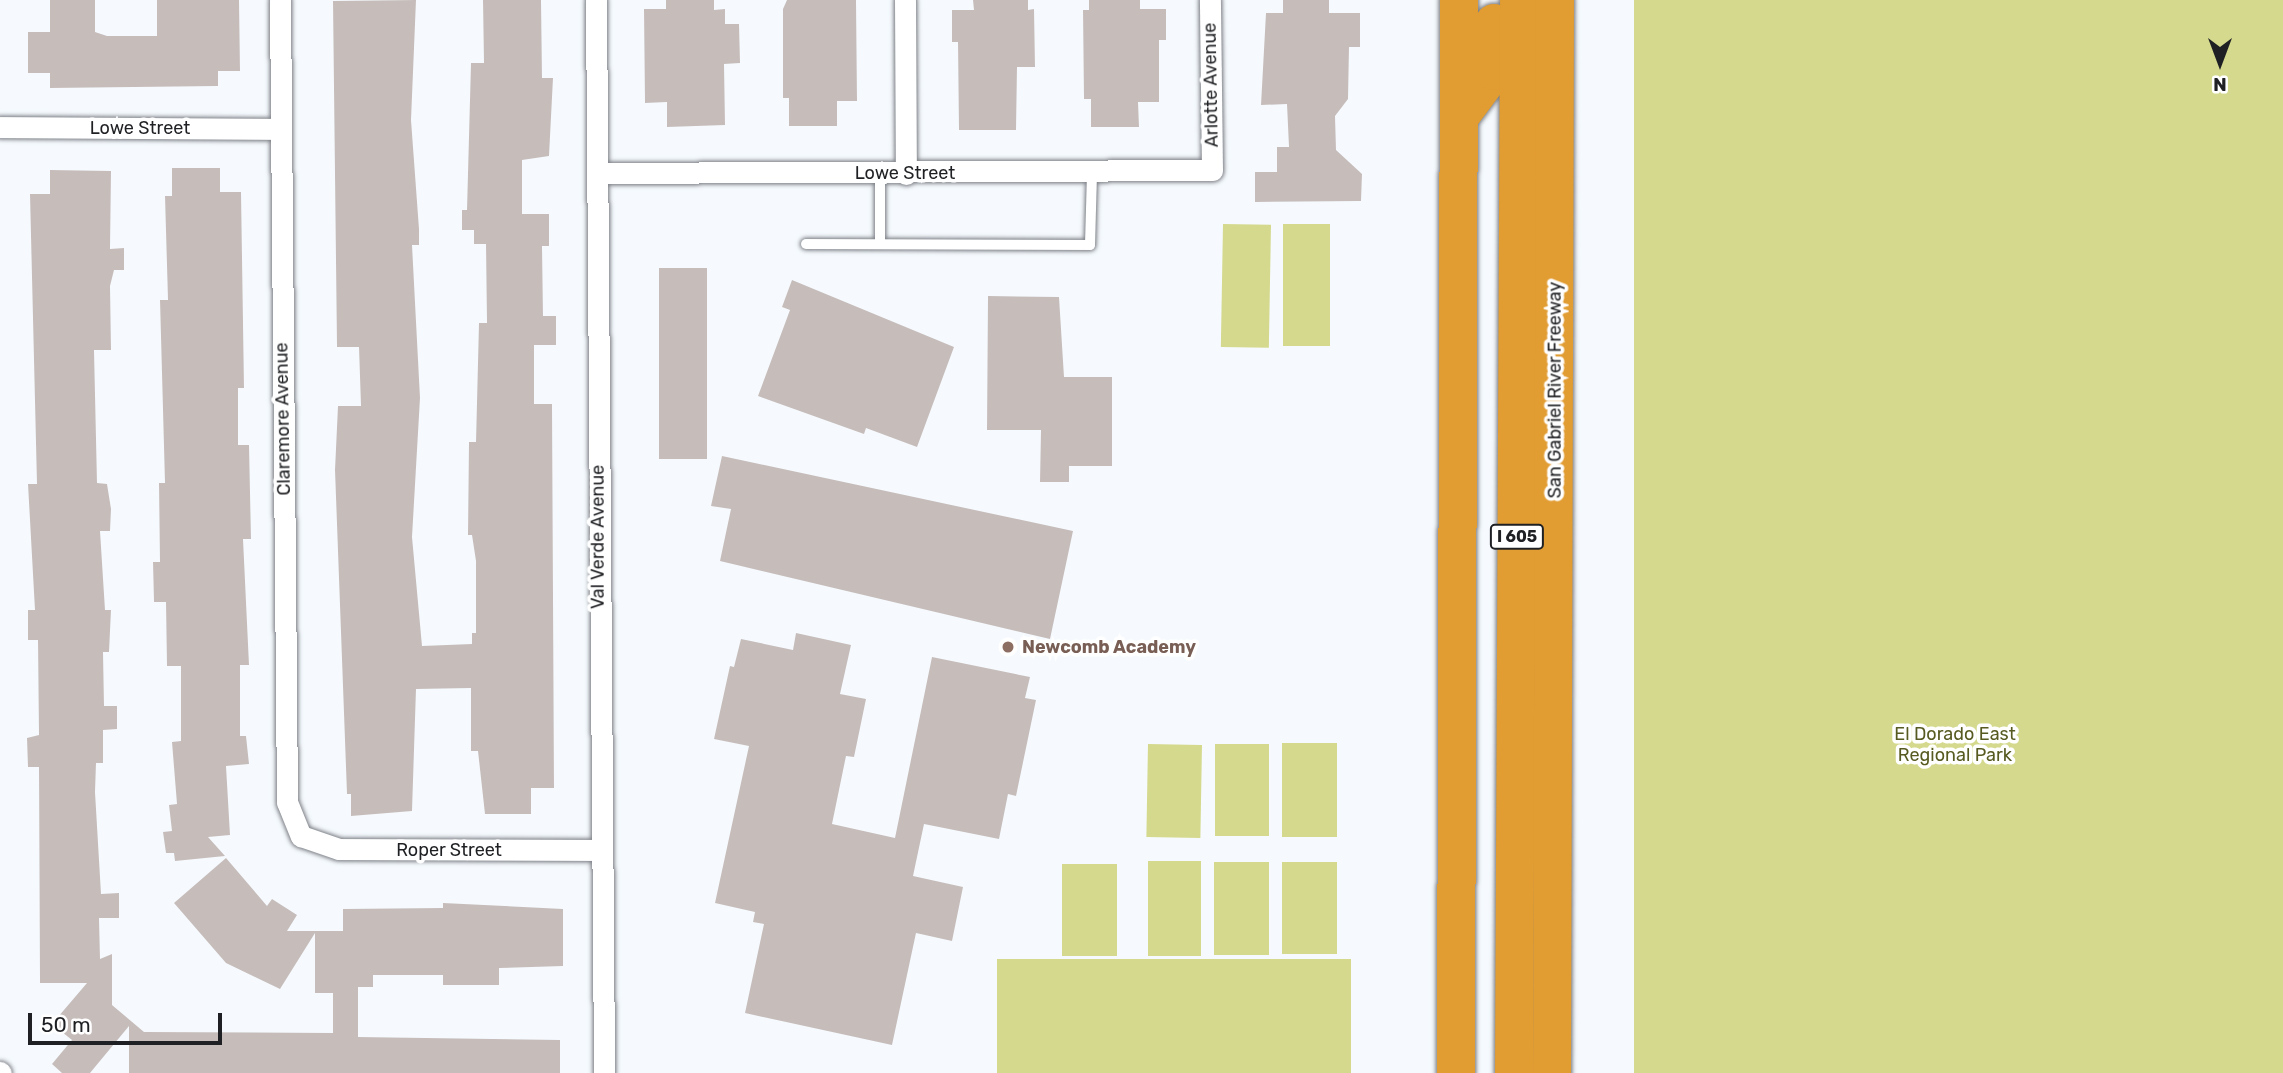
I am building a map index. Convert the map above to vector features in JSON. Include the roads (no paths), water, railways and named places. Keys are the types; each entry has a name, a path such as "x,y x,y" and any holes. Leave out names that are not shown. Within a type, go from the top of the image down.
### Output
{"highway":[{"path":"1456,1073 1460,0"},
{"path":"1459,118 1494,72 1494,0"},
{"name":"I 605","path":"1514,1073 1519,0"},
{"name":"San Gabriel River Freeway","path":"1552,1073 1555,0"}],"street":[{"name":"Claremore Avenue","path":"280,0 287,802 301,836"},
{"name":"Val Verde Avenue","path":"596,0 599,850 604,1073"},
{"path":"905,0 906,174"},
{"name":"Arlotte Avenue","path":"1210,0 1212,170"},
{"name":"Lowe Street","path":"0,127 281,129"},
{"name":"Lowe Street","path":"597,173 906,174 1212,170"},
{"name":"Roper Street","path":"301,836 339,849 599,850"}],"lane":[{"path":"806,244 1090,245 1093,172"},
{"path":"880,174 880,244"}],"place":[{"name":"Newcomb Academy","path":"1008,647"}],"park label":[{"name":"El Dorado East Regional Park","path":"1955,745"}]}
